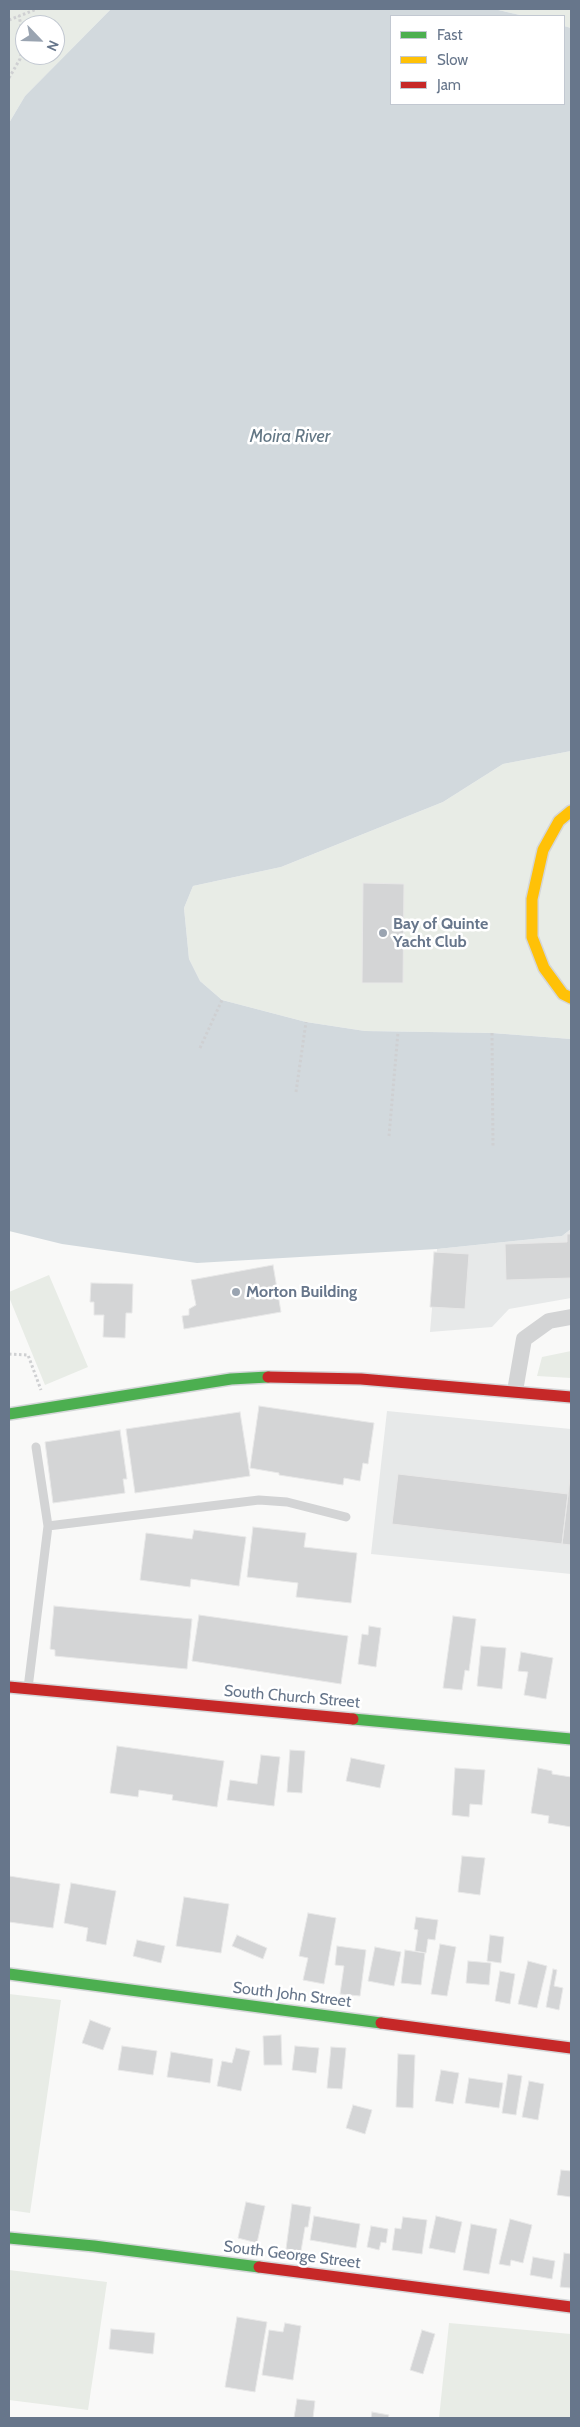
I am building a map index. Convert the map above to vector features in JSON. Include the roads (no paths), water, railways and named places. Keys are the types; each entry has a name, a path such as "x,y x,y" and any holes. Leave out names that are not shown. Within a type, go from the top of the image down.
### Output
{"street":[{"path":"571,811 559,821 543,850 532,909 532,936 544,968 563,994 571,998"},
{"path":"516,1391 524,1339 549,1320 571,1317"},
{"path":"9,1414 231,1379 294,1376 516,1391 571,1397"},
{"name":"South Church Street","path":"9,1686 571,1739"},
{"name":"South John Street","path":"9,1974 571,2048"},
{"name":"South George Street","path":"9,2238 94,2246 571,2307"}],"lane":[{"path":"28,1688 48,1526 36,1447"},
{"path":"48,1526 259,1500 287,1502 346,1517"}],"water":[{"name":"Moira River","path":"111,9 494,9 520,15 390,15 390,105 565,105 565,26 571,28 571,751 503,764 443,802 281,867 193,886 184,908 189,959 200,981 222,1000 306,1022 365,1031 492,1033 571,1039 571,1229 562,1236 437,1249 197,1263 62,1244 9,1231 9,123 25,96 56,65 65,65 65,56"}],"place":[{"name":"Bay of Quinte Yacht Club","path":"383,933"},
{"name":"Morton Building","path":"236,1292"}]}
